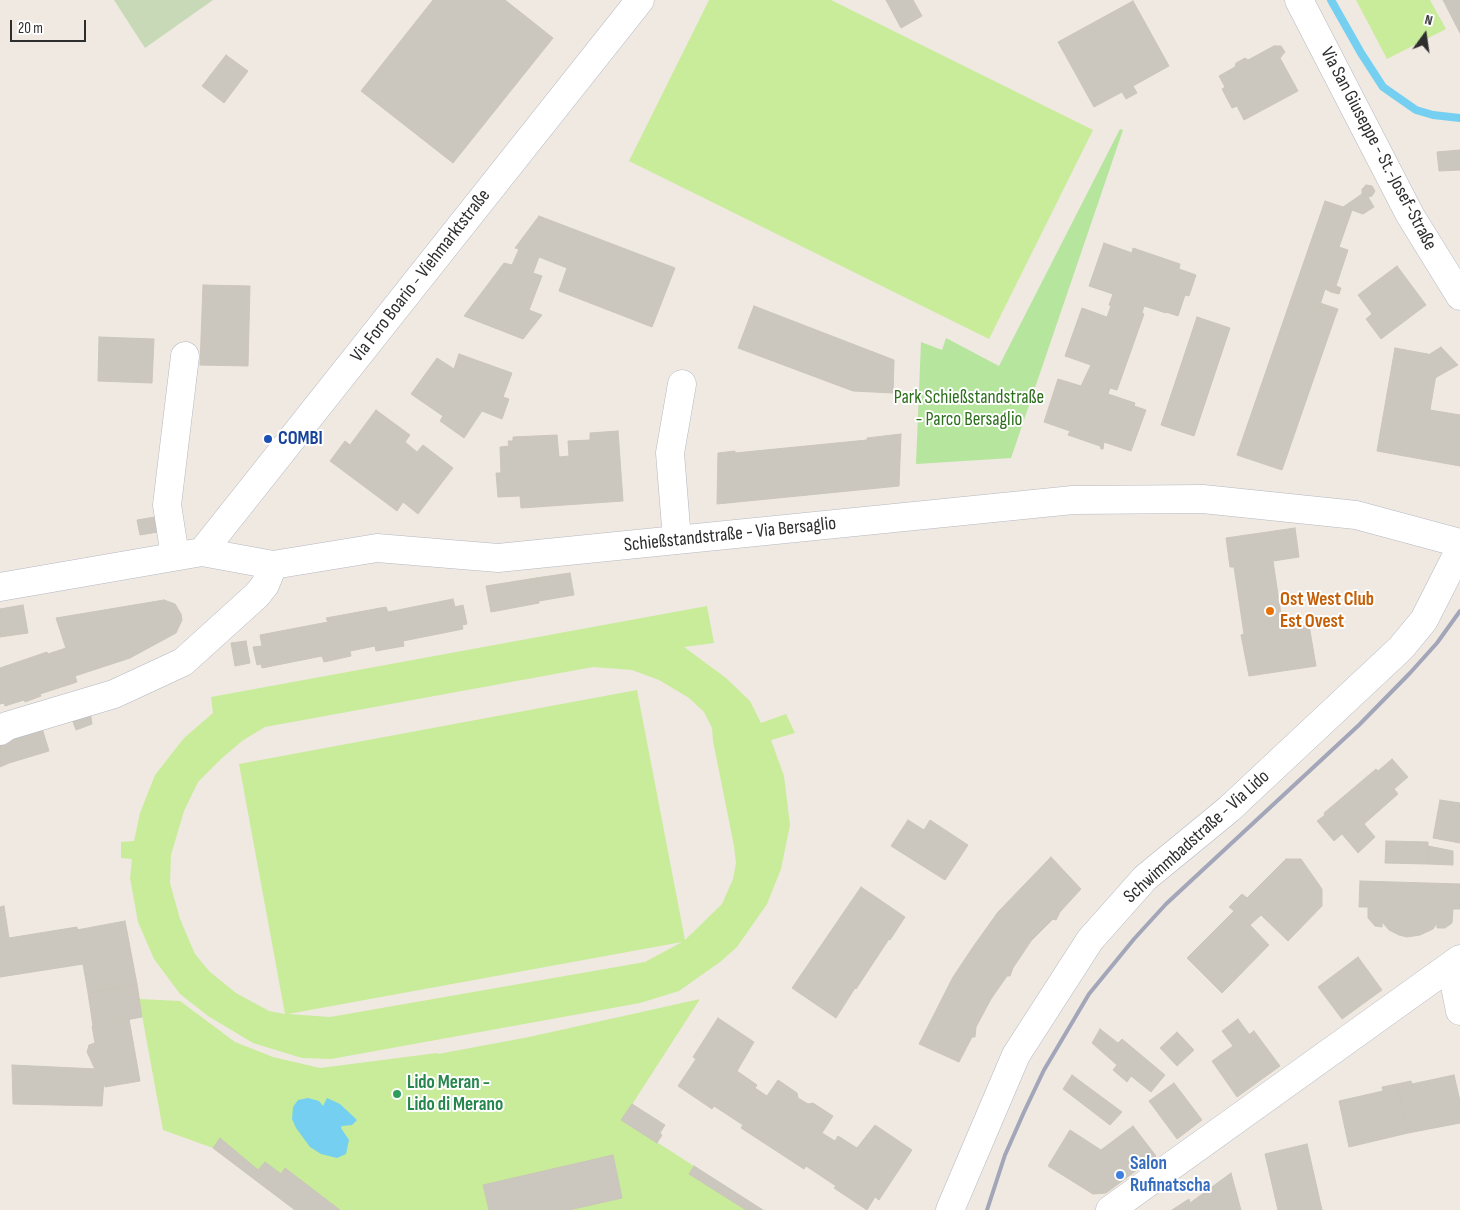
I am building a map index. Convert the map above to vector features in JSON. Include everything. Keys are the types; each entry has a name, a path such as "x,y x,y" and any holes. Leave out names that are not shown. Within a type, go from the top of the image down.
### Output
{"street":[{"name":"Via Foro Boario - Viehmarktstraße","path":"202,552 640,0"},
{"name":"Via San Giuseppe - St.-Josef-Straße","path":"1298,0 1410,215 1460,296"},
{"path":"175,556 167,505 185,356"},
{"path":"677,540 670,452 682,384"},
{"name":"Schießstandstraße - Via Bersaglio","path":"0,586 202,552 273,565 377,548 498,558 1072,500 1203,499 1356,515 1460,543"},
{"name":"Schwimmbadstraße - Via Lido","path":"950,1210 1016,1054 1090,940 1146,878 1229,809 1401,648 1424,620 1460,549"},
{"path":"0,731 8,726 114,694 183,662 257,595 266,584 273,565"},
{"path":"1110,1210 1455,963 1460,1011"}],"green space":[{"path":"114,0 213,0 145,48"},
{"path":"709,0 831,0 1093,130 989,339 629,161"},
{"path":"1356,0 1430,0 1446,29 1387,59"},
{"name":"Park Schießstandstraße - Parco Bersaglio","path":"1120,129 1123,130 1011,458 916,464 921,342 942,350 946,338 999,366"},
{"path":"707,606 714,643 684,647 726,678 750,701 761,723 786,714 795,733 771,740 784,776 790,825 781,869 767,904 737,947 720,962 679,991 640,1003 331,1059 302,1058 253,1043 208,1016 180,994 154,959 138,922 130,878 132,859 121,858 121,842 134,841 140,813 155,775 184,738 213,713 211,697","holes":["593,667 632,670 659,680 689,698 704,712 712,728 736,863 733,879 722,904 685,940 637,690 239,764 285,1014 269,1011 236,993 209,971 195,954 180,919 170,883 171,855 184,811 198,782 242,741 265,727","682,942 645,962 330,1017 288,1014"]},
{"name":"Lido Meran - Lido di Merano","path":"139,999 180,1001 235,1042 273,1057 320,1068 438,1054 529,1037 700,999 622,1120 694,1166 690,1174 746,1210 295,1210 213,1148 163,1130"}],"water":[{"path":"308,1098 319,1101 323,1106 327,1098 340,1104 357,1120 352,1125 342,1126 341,1128 349,1140 346,1154 337,1158 321,1154 310,1147 296,1128 292,1119 293,1107 298,1100"}],"building":[{"path":"433,0 505,0 553,38 453,163 361,91"},
{"path":"886,0 913,0 922,16 901,28"},
{"path":"1443,0 1460,0 1460,33"},
{"path":"1133,1 1169,66 1133,86 1137,93 1126,99 1122,92 1094,107 1058,42"},
{"path":"1274,46 1281,46 1285,52 1280,58 1298,91 1244,120 1237,106 1232,108 1222,89 1225,87 1219,76 1235,67 1236,63 1245,58 1248,60"},
{"path":"226,55 248,71 224,103 202,86"},
{"path":"1460,150 1460,170 1439,171 1437,152"},
{"path":"1366,185 1372,186 1375,191 1372,196 1368,197 1374,207 1363,214 1343,207 1362,194 1362,189"},
{"path":"1325,201 1352,210 1339,247 1348,250 1336,286 1334,285 1331,292 1325,289 1318,311 1290,302"},
{"path":"539,216 675,268 652,327 559,291 567,268 539,257 533,273 542,276 529,310 542,315 523,339 464,316 504,263 512,265 519,249 515,248"},
{"path":"1104,243 1132,253 1133,248 1180,264 1179,269 1196,275 1189,296 1185,295 1178,316 1144,306 1142,313 1144,314 1117,390 1110,388 1108,394 1135,403 1134,406 1146,410 1131,451 1104,442 1103,449 1101,449 1100,446 1068,435 1070,431 1044,422 1058,379 1081,386 1091,365 1065,356 1082,308 1107,317 1111,306 1109,305 1113,294 1089,286"},
{"path":"1397,266 1426,305 1381,339 1366,319 1372,314 1358,295"},
{"path":"203,285 250,286 248,366 200,365"},
{"path":"1334,285 1341,288 1339,294 1331,292"},
{"path":"1290,302 1335,317 1282,470 1237,455"},
{"path":"1320,303 1338,309 1335,317 1318,311"},
{"path":"754,306 894,360 893,393 853,391 738,348"},
{"path":"1197,317 1230,328 1194,436 1161,425"},
{"path":"99,337 154,339 152,383 98,381"},
{"path":"1441,347 1458,365 1435,378 1438,363 1433,355 1430,354"},
{"path":"1395,348 1433,355 1438,363 1430,410 1460,415 1460,466 1377,451"},
{"path":"459,354 512,373 503,397 509,399 502,419 482,411 464,438 440,421 443,416 411,394 437,358 454,369"},
{"path":"376,410 410,435 405,442 417,452 423,445 453,468 418,514 403,502 397,511 330,461 345,441 350,445"},
{"path":"618,431 623,501 521,508 520,496 498,497 496,473 501,473 500,447 509,446 508,441 513,441 513,437 557,435 559,457 569,456 568,441 590,440 590,433"},
{"path":"901,434 899,486 717,504 718,453 867,440 867,438"},
{"path":"155,517 158,532 140,535 137,520"},
{"path":"1295,528 1299,557 1273,561 1283,628 1309,625 1316,666 1249,676 1241,635 1244,634 1234,567 1230,567 1226,538"},
{"path":"570,573 574,595 539,601 536,578"},
{"path":"536,578 539,603 491,612 486,586"},
{"path":"453,599 455,607 463,605 467,624 462,625 463,629 403,641 404,646 376,651 375,646 350,651 351,656 324,662 322,656 262,668 261,664 257,665 253,647 262,646 260,635 328,622 326,618 386,607 388,612"},
{"path":"164,600 175,604 181,614 182,620 176,633 130,658 75,676 56,618"},
{"path":"23,605 28,633 0,637 0,609"},
{"path":"246,641 250,663 235,666 231,643"},
{"path":"66,648 77,682 40,694 41,696 25,702 24,700 5,706 4,703 0,704 0,668 47,652 48,654"},
{"path":"90,711 92,724 76,730 71,716"},
{"path":"41,725 49,751 0,767 0,738"},
{"path":"1392,759 1408,777 1394,789 1398,794 1364,824 1375,837 1358,853 1342,834 1334,841 1317,821 1376,769 1378,771"},
{"path":"1440,800 1460,803 1460,843 1433,838"},
{"path":"908,820 924,830 930,820 968,845 945,880 891,846"},
{"path":"1386,841 1428,842 1428,864 1385,863"},
{"path":"1428,846 1453,851 1453,865 1428,864"},
{"path":"1051,857 1081,889 1060,912 1056,920 1053,919 1031,941 1013,968 1010,976 1007,976 991,999 976,1027 975,1037 972,1037 959,1062 919,1044 953,977 973,947 998,912"},
{"path":"1286,859 1301,859 1322,889 1322,906 1288,941 1261,915 1250,925 1269,945 1222,993 1187,958 1234,911 1229,907 1242,894 1247,898"},
{"path":"1360,881 1460,884 1460,909 1453,909 1452,923 1445,928 1437,928 1437,923 1433,929 1420,935 1407,937 1399,935 1389,930 1382,922 1382,927 1375,926 1368,918 1368,907 1359,907"},
{"path":"861,887 905,917 836,1018 792,988"},
{"path":"4,906 9,938 77,927 83,964 0,977 0,907"},
{"path":"125,921 137,984 88,993 77,930"},
{"path":"1358,957 1382,990 1342,1019 1318,987"},
{"path":"137,984 142,1017 93,1026 88,993"},
{"path":"718,1018 754,1042 737,1071 757,1085 755,1088 767,1096 778,1080 797,1093 798,1098 808,1104 813,1103 833,1116 822,1133 835,1141 838,1136 857,1148 875,1125 912,1150 879,1200 875,1197 867,1210 806,1166 804,1169 741,1128 743,1125 714,1106 712,1109 678,1086 696,1059 693,1057"},
{"path":"129,1019 140,1081 105,1087 104,1081 100,1080 87,1052 89,1045 95,1043 92,1026"},
{"path":"1238,1019 1249,1034 1233,1046 1222,1031"},
{"path":"1100,1029 1118,1043 1122,1039 1165,1075 1151,1092 1131,1076 1127,1082 1113,1070 1117,1065 1092,1043"},
{"path":"1254,1031 1280,1066 1237,1097 1212,1061"},
{"path":"1177,1032 1194,1050 1177,1066 1160,1048"},
{"path":"12,1065 96,1069 100,1080 104,1081 102,1106 13,1104"},
{"path":"1072,1075 1122,1112 1110,1125 1063,1089"},
{"path":"1454,1075 1460,1101 1460,1123 1408,1133 1397,1084 1411,1081 1412,1084"},
{"path":"1174,1083 1202,1120 1177,1139 1149,1101"},
{"path":"1397,1084 1408,1133 1349,1147 1339,1101 1383,1091 1382,1087"},
{"path":"632,1104 665,1125 657,1143 621,1120"},
{"path":"1133,1126 1156,1156 1106,1193 1093,1194 1048,1166 1070,1130 1101,1150"},
{"path":"220,1138 258,1170 265,1162 281,1174 285,1168 340,1210 295,1210 213,1148"},
{"path":"1307,1144 1322,1210 1278,1210 1265,1154"},
{"path":"613,1155 622,1198 569,1210 489,1210 483,1185"},
{"path":"694,1166 763,1210 746,1210 689,1174"},
{"path":"1231,1173 1241,1210 1172,1210 1189,1199 1190,1203"}],"waterway":[{"path":"1331,0 1383,87 1416,110 1433,115 1460,118"}],"railway":[{"path":"987,1210 1005,1155 1024,1112 1044,1070 1089,994 1134,939 1166,904 1359,725 1437,643 1460,611"}],"place":[{"name":"COMBI","path":"268,439"},
{"name":"Ost West Club Est Ovest","path":"1270,611"},
{"name":"Lido Meran - Lido di Merano","path":"397,1094"},
{"name":"Salon Rufinatscha","path":"1120,1175"}]}
